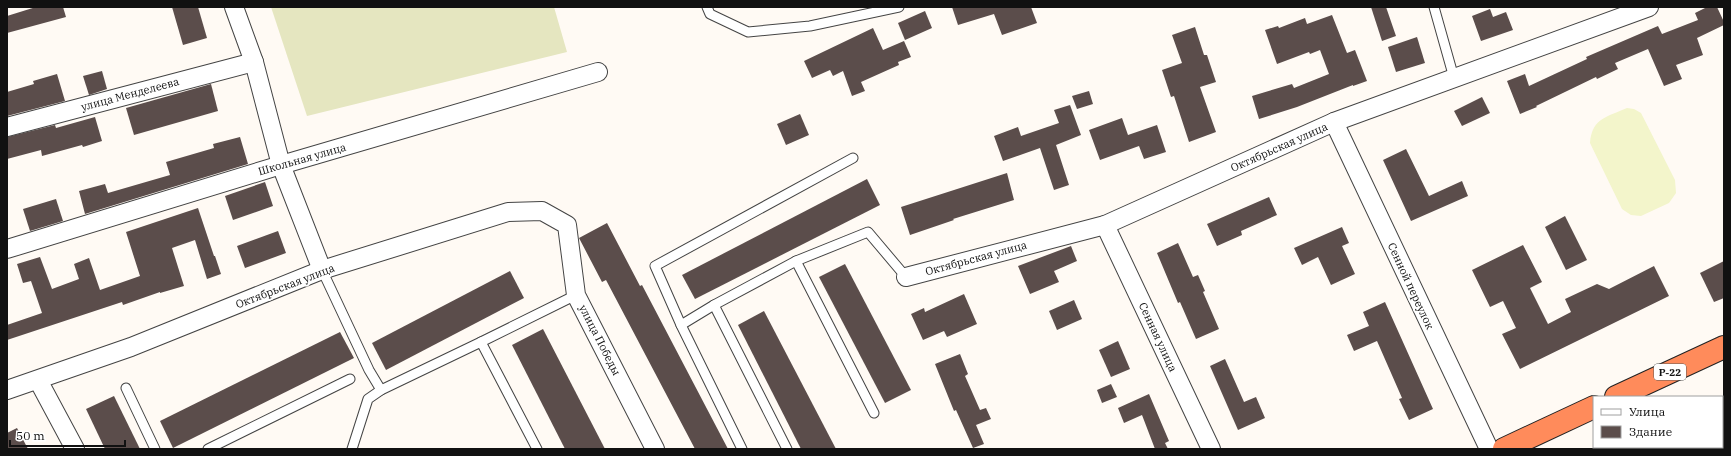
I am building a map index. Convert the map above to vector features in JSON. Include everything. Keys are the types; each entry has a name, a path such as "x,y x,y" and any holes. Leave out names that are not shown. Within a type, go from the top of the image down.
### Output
{"highway":[{"name":"Р-22","path":"1618,396 1724,347"},
{"path":"1504,449 1593,407"}],"street":[{"path":"234,7 254,62 281,165 322,270"},
{"name":"Октябрьская улица","path":"906,276 1105,224 1334,122 1649,7"},
{"name":"улица Менделеева","path":"7,127 254,62"},
{"name":"Школьная улица","path":"7,249 281,165 598,72"},
{"name":"Сенной переулок","path":"1334,122 1489,449"},
{"name":"Октябрьская улица","path":"7,390 131,347 322,270 508,212 542,211 566,225"},
{"name":"Сенная улица","path":"1105,224 1211,449"},
{"name":"улица Победы","path":"566,225 576,295 655,449"},
{"path":"38,380 75,449"}],"lane":[{"path":"707,7 710,14 748,32 810,26 899,7"},
{"path":"1434,7 1454,78"},
{"path":"742,449 681,324 655,266 853,158"},
{"path":"681,324 796,261 868,232 906,276"},
{"path":"796,261 874,413"},
{"path":"322,270 369,370 381,390"},
{"path":"352,449 368,399 381,390 576,295"},
{"path":"714,305 787,449"},
{"path":"481,342 537,449"},
{"path":"208,449 350,379"},
{"path":"126,388 155,449"}],"green space":[{"path":"271,7 554,7 567,52 307,116"},
{"path":"1627,108 1634,109 1641,113 1675,180 1676,193 1669,203 1641,216 1631,215 1622,209 1590,143 1591,135 1597,123 1607,116"}],"building":[{"path":"36,7 63,7 66,17 7,33 7,16"},
{"path":"172,7 198,7 207,38 183,45"},
{"path":"952,7 1031,7 1037,23 1002,35 994,14 958,25"},
{"path":"1371,7 1386,7 1396,36 1382,41"},
{"path":"1707,7 1717,7 1724,25 1697,38 1703,55 1676,65 1682,79 1664,86 1648,49 1615,63 1618,69 1597,79 1596,77 1520,114 1507,81 1525,74 1529,86 1587,59 1586,57 1658,26 1662,34 1698,20 1695,13"},
{"path":"1490,9 1493,17 1506,12 1513,30 1481,41 1472,16"},
{"path":"925,11 932,28 905,40 898,23"},
{"path":"1332,15 1347,53 1355,50 1367,81 1297,107 1259,119 1252,96 1292,84 1294,88 1329,74 1320,50 1310,54 1309,52 1277,64 1265,30 1278,26 1279,28 1305,18 1307,24"},
{"path":"1195,27 1204,55 1207,55 1216,82 1200,87 1216,132 1189,142 1174,96 1171,97 1162,70 1182,63 1172,35"},
{"path":"873,28 883,50 904,41 911,57 898,62 899,65 861,82 865,91 852,96 843,71 833,76 830,70 812,78 804,61"},
{"path":"1417,37 1425,63 1396,72 1388,47"},
{"path":"102,71 107,89 89,95 83,76"},
{"path":"57,74 65,101 7,116 7,92 34,84 33,81"},
{"path":"211,84 218,111 134,135 126,108"},
{"path":"1089,91 1093,104 1077,109 1072,96"},
{"path":"1482,97 1490,113 1462,126 1454,111"},
{"path":"1070,105 1081,135 1056,145 1069,185 1054,190 1040,148 1003,161 994,136 1018,127 1021,136 1059,123 1054,110"},
{"path":"800,114 809,135 786,145 777,124"},
{"path":"95,117 102,141 83,147 82,145 42,156 41,150 7,159 7,137 55,125 56,128"},
{"path":"1122,118 1128,135 1157,125 1166,152 1144,159 1139,146 1100,160 1089,130"},
{"path":"240,137 248,164 85,214 79,191 105,184 108,193 170,175 166,162 214,148 213,144"},
{"path":"1406,149 1429,196 1462,181 1468,196 1411,221 1383,160"},
{"path":"1007,173 1014,200 953,219 954,220 910,235 901,207"},
{"path":"867,179 880,205 695,299 682,275"},
{"path":"265,182 273,206 233,220 225,196"},
{"path":"1269,197 1277,215 1241,231 1242,235 1217,246 1207,224"},
{"path":"56,199 63,221 30,231 23,209"},
{"path":"198,208 221,274 207,279 195,240 172,248 184,286 160,292 123,305 122,302 7,340 7,325 42,313 31,281 23,283 17,264 40,257 52,289 79,279 74,264 89,258 100,290 140,276 126,232"},
{"path":"1565,216 1587,260 1566,270 1545,227"},
{"path":"607,223 640,286 642,285 728,449 695,449 606,280 602,282 579,238"},
{"path":"1342,227 1349,243 1342,246 1355,274 1331,285 1318,257 1302,265 1294,248"},
{"path":"278,231 286,253 245,268 237,246"},
{"path":"1178,243 1193,277 1198,275 1205,291 1203,292 1219,329 1196,339 1180,302 1178,303 1157,253"},
{"path":"1523,245 1542,282 1530,288 1548,324 1571,312 1565,299 1597,284 1609,289 1654,266 1669,296 1520,369 1502,334 1516,328 1503,301 1490,307 1472,270"},
{"path":"1071,246 1077,261 1054,271 1059,282 1030,294 1018,266"},
{"path":"1724,261 1724,298 1714,302 1700,273"},
{"path":"845,264 911,390 885,403 819,277"},
{"path":"510,271 524,298 386,370 372,343"},
{"path":"964,294 977,324 947,337 944,331 923,340 911,314 924,308 925,312"},
{"path":"1074,300 1082,319 1057,330 1049,311"},
{"path":"1385,302 1433,409 1409,420 1399,399 1402,398 1377,341 1354,351 1347,335 1369,326 1363,312"},
{"path":"764,311 836,449 801,449 738,325"},
{"path":"543,329 605,449 565,449 512,345"},
{"path":"340,332 354,358 173,448 160,421"},
{"path":"1118,341 1130,369 1111,377 1099,350"},
{"path":"960,354 968,374 965,376 980,410 986,408 991,419 976,425 984,444 973,448 956,410 954,411 935,364"},
{"path":"1225,359 1244,402 1256,397 1265,418 1238,430 1210,366"},
{"path":"1111,384 1117,397 1102,403 1097,390"},
{"path":"1149,394 1169,441 1165,443 1168,449 1155,449 1142,415 1124,423 1118,408"},
{"path":"114,396 140,449 105,449 86,409"},
{"path":"17,428 28,449 7,449 7,433"}]}
